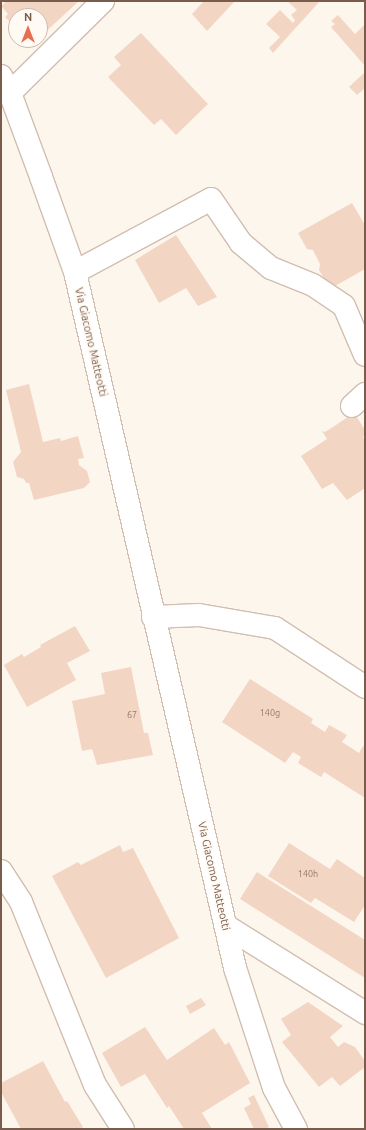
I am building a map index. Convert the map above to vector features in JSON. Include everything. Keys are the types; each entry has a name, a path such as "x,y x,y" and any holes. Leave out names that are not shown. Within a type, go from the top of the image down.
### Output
{"street":[{"path":"4,87 103,1"},
{"name":"Via Giacomo Matteotti","path":"4,87 75,272 153,617 235,968 274,1088 296,1129"},
{"path":"75,272 211,199 241,243 271,268 313,285 344,306 365,355"},
{"path":"153,617 199,615 275,628 365,687"},
{"path":"1,871 21,902 95,1085 123,1129"},
{"path":"226,926 365,1013"}],"building":[{"path":"3,1 79,1 48,30 48,8 8,8 8,14 1,6 5,3"},
{"path":"204,1 235,1 207,31 192,14"},
{"path":"287,1 320,1 273,53 269,48 280,37 266,24 280,10 293,23 295,20 291,15 297,10"},
{"path":"338,15 355,34 365,24 365,66 331,27 335,24 331,21"},
{"path":"141,33 208,104 176,135 161,119 154,125 108,77 121,65 114,57"},
{"path":"365,72 365,88 357,95 349,87"},
{"path":"352,203 365,225 365,269 330,289 319,270 320,264 313,250 307,249 298,233"},
{"path":"176,235 217,297 198,306 186,288 159,303 135,260"},
{"path":"29,384 43,442 60,438 61,441 78,436 84,458 78,459 79,465 87,471 90,482 84,488 34,500 29,483 26,483 24,479 17,477 13,462 21,452 6,390"},
{"path":"353,411 365,430 365,435 363,437 365,441 365,488 347,500 333,483 322,489 301,456 327,439 322,431 325,432 336,425 352,414"},
{"path":"75,626 90,651 67,663 76,680 27,707 4,665 22,654 24,657 41,647 40,645"},
{"path":"131,667 144,733 148,733 153,755 97,765 92,749 82,751 72,701 105,694 101,673"},
{"path":"250,679 313,719 311,723 325,732 329,725 347,735 342,742 359,753 363,746 365,747 365,798 324,772 321,777 298,763 301,757 293,752 285,763 222,722"},
{"path":"289,843 330,869 337,859 365,878 365,905 354,922 315,898 311,903 268,876"},
{"path":"120,845 123,852 133,848 179,938 106,978 52,876 78,862 81,865"},
{"path":"257,872 365,940 365,978 240,899"},
{"path":"201,998 206,1005 190,1014 186,1006"},
{"path":"308,1002 343,1026 330,1037 338,1047 344,1042 355,1047 365,1061 365,1067 340,1086 332,1077 319,1087 282,1042 291,1035 281,1019"},
{"path":"145,1027 167,1060 214,1028 225,1045 229,1042 250,1083 202,1113 212,1129 184,1129 169,1106 167,1108 145,1074 121,1087 102,1053"},
{"path":"43,1061 65,1102 67,1101 83,1127 80,1129 21,1129 1,1092 1,1083"},
{"path":"254,1095 269,1127 265,1129 254,1129 244,1108 251,1104 248,1098"}]}
